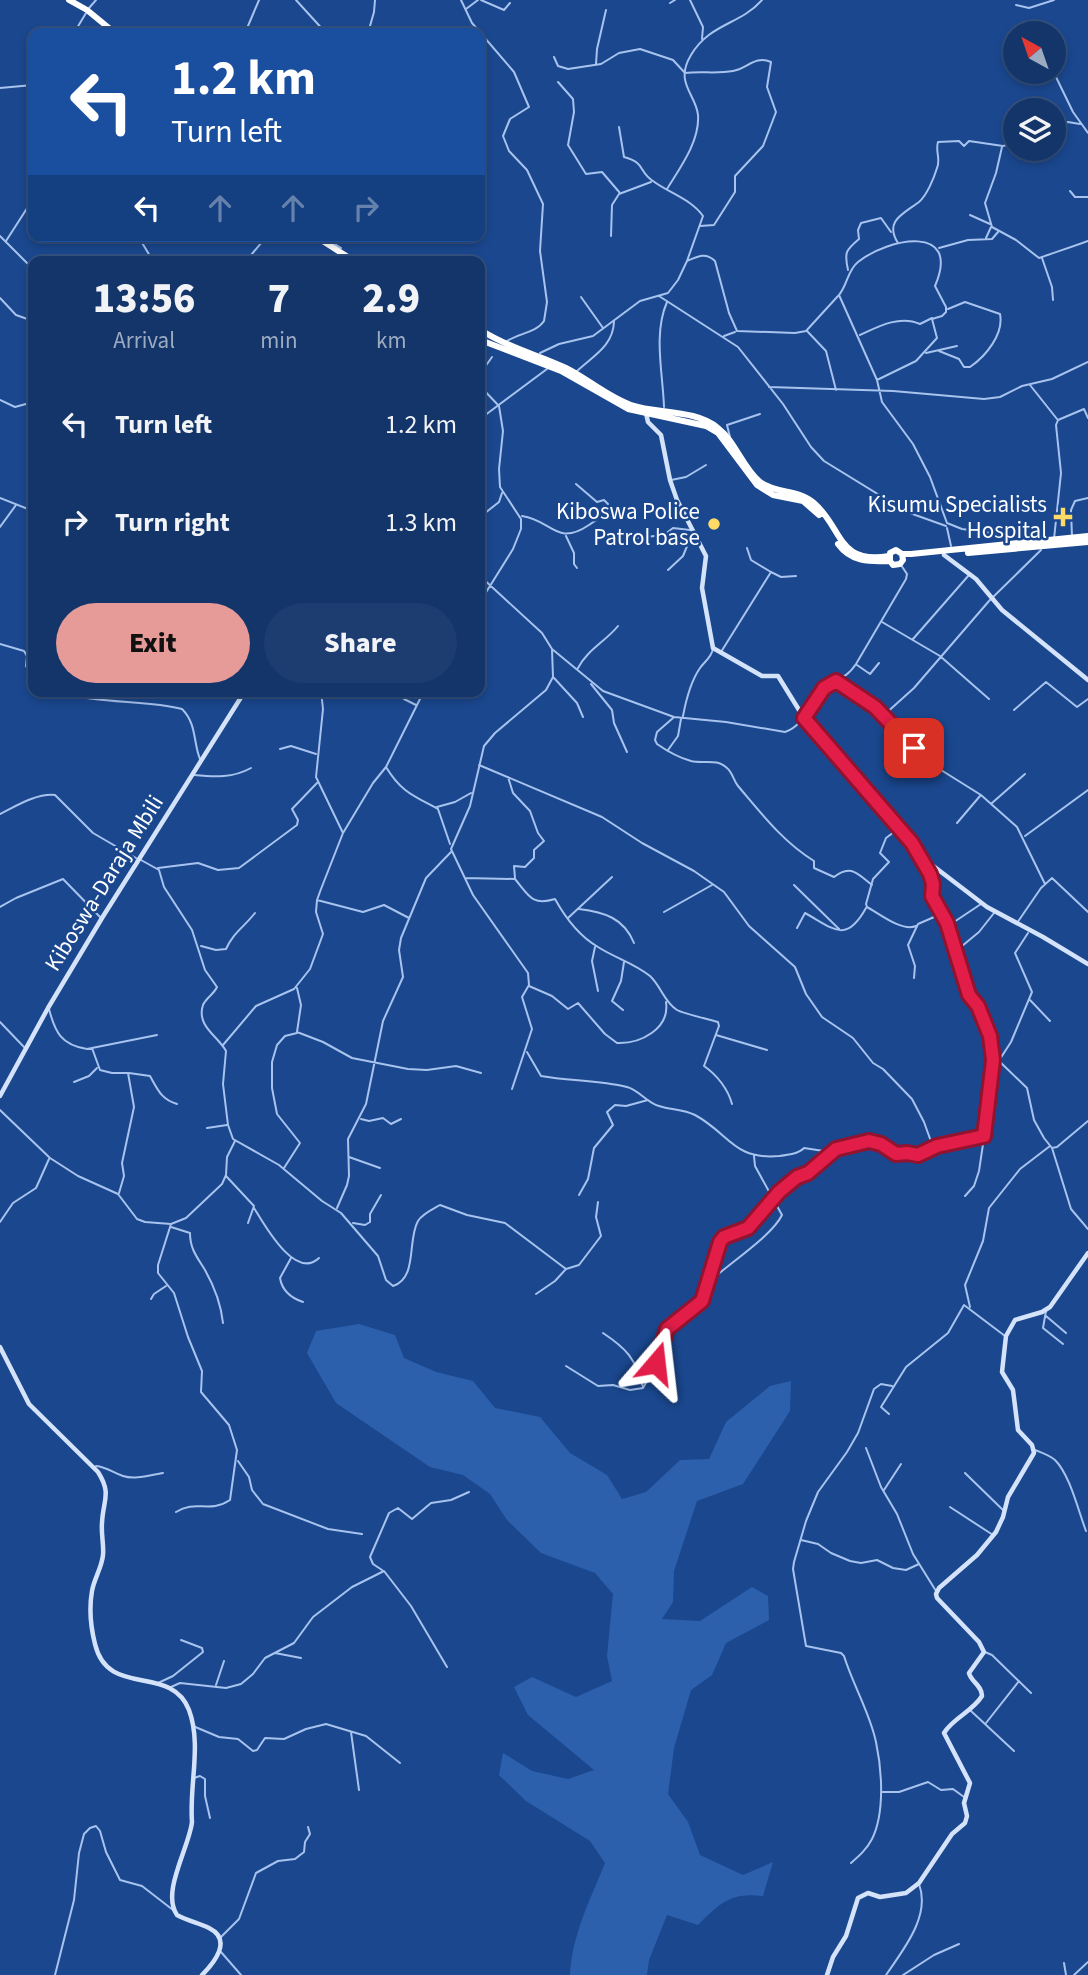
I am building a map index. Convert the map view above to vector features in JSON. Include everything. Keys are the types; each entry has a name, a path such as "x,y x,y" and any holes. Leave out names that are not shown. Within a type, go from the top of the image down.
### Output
{"highway":[{"path":"69,0 88,10 109,28"},
{"path":"325,242 347,256"},
{"path":"485,332 576,373 623,401 705,421 720,429 760,482 776,490 804,497 817,505 848,549 870,558 889,558"},
{"path":"485,343 551,366 621,406 711,428 722,438 757,485 774,495 797,499 812,507 847,554 860,560 889,558 896,550 902,559"},
{"path":"889,558 893,565 902,559 952,550 1088,536"},
{"path":"902,559 1088,542"}],"street":[{"path":"77,28 96,0"},
{"path":"247,28 259,0"},
{"path":"296,0 321,28"},
{"path":"369,28 375,0"},
{"path":"461,0 476,28"},
{"path":"465,9 479,0 504,10 510,3"},
{"path":"670,3 675,0"},
{"path":"690,0 703,27 702,40"},
{"path":"667,189 691,147 698,121 698,112 687,88 685,73 690,55 702,40 726,22 741,18 762,0"},
{"path":"1016,5 1029,8 1054,0"},
{"path":"596,65 606,10"},
{"path":"485,38 514,72 529,107 510,119 503,136 509,151 527,170 543,204 540,251 547,302 544,321 535,330 518,334 505,343"},
{"path":"554,57 556,64 564,68 604,63 619,53 640,49 673,60 685,73"},
{"path":"685,73 731,72 760,59 768,60 772,64 767,87 776,112 763,146 735,176 735,192 714,225 700,226"},
{"path":"558,82 573,99 574,113 569,145 578,165 586,174 602,172 620,193"},
{"path":"1058,84 1088,133"},
{"path":"0,88 28,86"},
{"path":"1066,123 1081,125"},
{"path":"536,355 559,344 588,338 640,301 668,293 687,261 700,226 703,216 701,213 652,181 636,160 624,155 619,127"},
{"path":"893,235 895,222 928,190 937,169 938,142 959,141 964,146 970,141 1003,146 985,203 991,226 985,239"},
{"path":"611,236 612,205 620,193 652,181"},
{"path":"1070,191 1075,197 1088,197"},
{"path":"6,241 28,207"},
{"path":"970,215 1021,243 1035,257 1064,251 1075,244 1088,241"},
{"path":"723,336 750,330 795,333 806,331 846,285 849,273 846,252 849,246 859,239 858,229 861,223 881,218 898,243"},
{"path":"849,273 858,262 875,250 898,243 926,241 938,248 968,240 993,239 998,232"},
{"path":"0,236 28,264"},
{"path":"250,256 262,242"},
{"path":"332,242 341,248"},
{"path":"938,248 939,279 935,286 947,310"},
{"path":"687,261 700,255 711,257 715,261 729,313 737,331"},
{"path":"1042,257 1052,287 1053,300"},
{"path":"839,295 859,335 863,351 881,391 883,405 913,444 930,477 947,525 952,550"},
{"path":"659,296 737,347 824,461 907,512 962,529 1006,536 1007,544"},
{"path":"581,297 603,329"},
{"path":"0,298 16,315 28,319"},
{"path":"663,412 663,376 659,347 667,302"},
{"path":"859,335 887,323 908,320 920,324 942,316 947,310 965,302 1000,314 1002,320 993,344 970,367 964,367 958,359 939,351"},
{"path":"877,380 910,365 925,352 937,338 932,318"},
{"path":"576,373 606,348 612,335 613,321"},
{"path":"806,331 827,352 836,390"},
{"path":"925,352 957,346"},
{"path":"485,367 492,357"},
{"path":"769,387 778,385 984,399 1000,397 1022,386 1052,379 1088,362"},
{"path":"485,416 551,366"},
{"path":"1029,385 1058,420"},
{"path":"485,391 499,406 503,439 499,479 503,492 521,516 518,538 485,594"},
{"path":"0,400 15,407 28,403"},
{"path":"1055,540 1061,473 1056,425 1058,420 1084,409 1088,418"},
{"path":"646,413 646,419 661,435 670,480 681,509 706,556 702,588 713,648 712,654 698,671 686,699 678,737 668,750"},
{"path":"730,441 727,425 761,414"},
{"path":"670,480 686,477 706,465"},
{"path":"521,516 537,519 554,531 566,535 583,529 608,507 604,500 597,502 576,485"},
{"path":"485,513 499,502 503,492"},
{"path":"0,498 28,509"},
{"path":"1072,538 1073,503 1088,498"},
{"path":"0,527 17,505"},
{"path":"636,538 664,535 673,528 693,531"},
{"path":"668,570 683,556 693,531"},
{"path":"566,535 577,568"},
{"path":"883,716 914,688 991,598 1041,550 1041,546"},
{"path":"747,548 751,560 771,572 781,577 796,576"},
{"path":"944,555 976,579 1012,618 1088,680"},
{"path":"591,683 603,691 674,717 789,731 804,718 824,688 846,677 856,664 906,579 907,573 902,559"},
{"path":"720,653 771,572"},
{"path":"912,640 969,574"},
{"path":"485,580 542,633 552,649 591,683 612,710 614,723 627,752"},
{"path":"881,622 940,656 989,699"},
{"path":"578,669 586,656 603,643 618,626"},
{"path":"0,644 24,651 28,669"},
{"path":"713,648 762,676 776,675 804,718 898,829 953,884 995,912 1088,964"},
{"path":"451,847 464,822 486,741 544,693 553,677 552,649"},
{"path":"856,664 870,674 879,663"},
{"path":"553,677 577,703 583,717"},
{"path":"836,681 866,700 933,765 981,795 1017,827 1045,884"},
{"path":"1014,710 1046,682 1077,707 1088,699"},
{"path":"89,697 161,704 182,709 193,725 195,745 201,760"},
{"name":"Kiboswa-Daraja Mbili","path":"0,1096 25,1048 102,918 241,697"},
{"path":"322,697 317,783 343,833"},
{"path":"402,697 417,705"},
{"path":"223,1045 256,1006 296,987 316,957 323,934 316,912 317,900 343,833 386,767 421,697"},
{"path":"674,717 657,732 654,737 657,744 690,760 718,762 723,765 765,819 793,848 814,861 814,869 834,877 846,870 872,885"},
{"path":"280,749 291,746 317,754"},
{"path":"479,765 603,817 695,871 724,892 749,926 795,967 806,994 822,1017 853,1038 873,1063 883,1069 912,1099 925,1122 933,1147"},
{"path":"386,767 408,794 424,804 436,807 455,802 473,792"},
{"path":"191,775 237,775 251,768"},
{"path":"991,803 1025,774"},
{"path":"507,776 513,793 530,811 544,841 534,850 534,859 526,867 514,866 515,879 532,899 541,902 555,899 568,918 596,946 652,978 666,1001 677,1010 718,1021 719,1026 704,1066 718,1079 730,1096 732,1104"},
{"path":"0,814 48,794 55,795 93,834 156,868 198,863 218,870 239,868 297,825 298,820 292,809 317,783"},
{"path":"1024,837 1088,790"},
{"path":"957,823 981,795"},
{"path":"436,807 449,839 451,852 464,877 499,935 527,969 528,985 522,997 532,1029 512,1089"},
{"path":"797,928 805,913 829,928 839,930 855,927 867,907 874,878 889,862 880,853 886,838 898,829"},
{"path":"449,839 455,839"},
{"path":"916,849 930,874 932,896 948,927 969,995 978,1006 987,1028 993,1060 975,1183 965,1196"},
{"path":"336,1209 347,1185 348,1139 366,1104 386,1012 402,976 400,944 429,874 451,852"},
{"path":"156,868 164,887 186,918 199,946 205,970 217,987 203,1006 203,1021 206,1028 223,1045 226,1056 223,1084 228,1125 235,1140 284,1169 352,1223 378,1256 386,1280 393,1286 406,1276 416,1224 422,1216 440,1205 505,1223 566,1269"},
{"path":"464,877 515,879"},
{"path":"568,918 612,877"},
{"path":"0,907 63,879 86,905 102,918"},
{"path":"1017,924 1051,879 1088,912"},
{"path":"664,912 712,885"},
{"path":"794,885 839,930"},
{"path":"317,900 363,912 384,905 410,918"},
{"path":"948,927 982,904"},
{"path":"867,907 903,927 910,928 942,914"},
{"path":"579,909 609,915 624,928 634,943"},
{"path":"955,952 979,932 995,912"},
{"path":"199,946 226,949 234,933 246,925 255,913"},
{"path":"914,978 915,967 908,946 916,926"},
{"path":"998,1060 1010,1042 1032,990 1015,953 1030,930"},
{"path":"596,946 592,961 598,991"},
{"path":"623,1010 612,1000 621,981 624,961"},
{"path":"528,985 555,998 568,1009 578,1003 605,1034 617,1042 642,1039 653,1032 665,1017 666,1001"},
{"path":"296,987 301,1005 298,1033"},
{"path":"1029,999 1050,1021"},
{"path":"48,1008 53,1026 63,1039 79,1048 92,1048 157,1035"},
{"path":"0,1022 25,1048"},
{"path":"284,1169 300,1143 275,1109 272,1062 285,1036 298,1033 323,1042 352,1058 375,1063 427,1070 456,1066 481,1073"},
{"path":"716,1035 767,1051"},
{"path":"92,1048 98,1067 103,1071 150,1076 160,1095 177,1104"},
{"path":"526,1051 541,1076 628,1087 660,1107 680,1109 698,1116 726,1141 754,1155 783,1156 799,1153 804,1148 831,1152 869,1141 881,1144 896,1154 918,1155 933,1147 984,1136"},
{"path":"993,1060 998,1060 1027,1088 1034,1120 1051,1147 1071,1209 1088,1229"},
{"path":"74,1082 89,1076 98,1067"},
{"path":"118,1194 124,1176 122,1163 134,1107 128,1073"},
{"path":"579,1195 588,1179 594,1148 613,1125 607,1112 615,1105 626,1106 649,1100"},
{"path":"0,1110 50,1158 78,1176 118,1194 137,1219 171,1225 190,1233 192,1250 221,1304 223,1323"},
{"path":"360,1118 369,1121 383,1118 391,1124 401,1119"},
{"path":"969,1308 965,1286 983,1241 989,1208 1020,1170 1051,1147 1056,1147 1088,1121"},
{"path":"207,1128 228,1125"},
{"path":"176,1512 186,1506 216,1507 230,1500 237,1450 229,1425 201,1392 202,1371 174,1293 158,1269 171,1225 186,1218 222,1184 226,1175 227,1157 235,1140"},
{"path":"643,1388 656,1365 667,1329 702,1301 720,1242 724,1237 748,1228 772,1198 797,1177 808,1173 831,1152"},
{"path":"708,1283 735,1258 756,1244 781,1219 782,1215 755,1166 754,1155"},
{"path":"348,1157 380,1168"},
{"path":"0,1222 13,1203 36,1188 50,1158"},
{"path":"226,1175 252,1203 279,1246 305,1264 314,1263 319,1258"},
{"path":"352,1223 369,1224 370,1214 381,1195"},
{"path":"536,1294 555,1281 566,1269 579,1265 601,1236 596,1217 598,1202"},
{"path":"248,1223 254,1208"},
{"path":"1063,1344 1044,1330 1046,1313 1088,1253"},
{"path":"292,1257 279,1278 293,1299 303,1302"},
{"path":"151,1299 166,1284"},
{"path":"889,1414 881,1407 892,1386 908,1366 948,1333 964,1305 1006,1336"},
{"path":"1046,1313 1066,1333"},
{"path":"1046,1313 1017,1318 1006,1336 1002,1372 1013,1390 1018,1430 1034,1450 1047,1454 1058,1463 1086,1531"},
{"path":"603,1333 623,1346 634,1360 643,1388"},
{"path":"0,1347 29,1404 103,1480 107,1492 102,1520 103,1555 92,1590 91,1603 96,1646 100,1659 110,1670 121,1676 170,1687 180,1684 226,1688 241,1684 274,1652 294,1643 309,1620 352,1587 383,1571"},
{"path":"566,1366 598,1386 613,1385 630,1390 643,1388"},
{"path":"851,1863 863,1852 872,1838 881,1792 876,1742 845,1656 806,1646 793,1569 800,1540 818,1492 858,1433 876,1386 892,1386"},
{"path":"866,1448 883,1491 937,1598 979,1642 984,1652 992,1655 1031,1693"},
{"path":"936,1592 977,1555 993,1535 1005,1511 1008,1497 1034,1450"},
{"path":"237,1460 249,1476 253,1490 263,1504 328,1529 362,1534"},
{"path":"883,1491 901,1464"},
{"path":"92,1466 106,1467 123,1476 135,1478 163,1473"},
{"path":"965,1473 976,1485 986,1490 1005,1511"},
{"path":"447,1667 411,1606 383,1571 373,1564 370,1557 389,1513 398,1508 412,1519 430,1503 451,1500 469,1492"},
{"path":"950,1507 993,1535"},
{"path":"800,1540 818,1544 850,1561 861,1563 877,1560 893,1568 906,1570 919,1564"},
{"path":"158,1684 173,1676 203,1652 202,1648 181,1640"},
{"path":"274,1652 301,1658"},
{"path":"827,1975 833,1957 846,1936 858,1898 868,1893 880,1897 906,1893 919,1883 952,1834 965,1823 967,1816 964,1803 970,1783 944,1733 948,1726 979,1700 982,1692 968,1673 984,1652"},
{"path":"215,1686 224,1661"},
{"path":"985,1724 1019,1681"},
{"path":"170,1687 185,1702 192,1725 194,1745 191,1833 172,1891 174,1911"},
{"path":"970,1710 1014,1751"},
{"path":"192,1725 219,1737 239,1739 253,1751 257,1750 265,1738 288,1738 322,1724 366,1736 400,1763"},
{"path":"351,1732 359,1790"},
{"path":"193,1778 200,1776 205,1779 205,1796 210,1818"},
{"path":"881,1792 899,1791 928,1782 941,1790 957,1791 966,1798"},
{"path":"55,1975 74,1900 84,1834 96,1826 120,1880 142,1886 184,1919 209,1928 219,1938 220,1951 214,1963 202,1975"},
{"path":"219,1938 239,1920 256,1873 278,1861 295,1859 304,1852 305,1842 310,1835 308,1827"},
{"path":"886,1975 920,1916 923,1893 919,1883"},
{"path":"903,1975 934,1955 959,1944"},
{"path":"220,1951 241,1975"},
{"path":"1074,1975 1088,1962"},
{"path":"1064,1964 1066,1975"}],"shaded area":[{"path":"359,1324 395,1335 404,1358 436,1372 473,1381 495,1408 540,1417 570,1453 607,1475 622,1499 646,1492 680,1460 709,1459 726,1422 770,1386 791,1381 790,1411 743,1484 697,1501 674,1571 673,1602 662,1619 700,1621 752,1587 768,1596 769,1620 726,1643 712,1675 691,1690 674,1748 668,1794 688,1822 700,1855 743,1875 773,1862 763,1896 742,1896 727,1901 698,1925 667,1915 649,1960 647,1975 570,1975 578,1932 605,1863 590,1841 526,1801 499,1775 503,1753 532,1771 568,1779 594,1770 528,1715 514,1687 532,1677 576,1697 612,1681 607,1656 613,1594 595,1573 541,1553 507,1520 490,1494 463,1475 430,1467 336,1403 307,1353 316,1331"}],"place":[{"name":"Kisumu Specialists Hospital","path":"1063,517"},
{"name":"Kiboswa Police Patrol base","path":"714,524"}],"route":[{"path":"656,1363 667,1329 702,1301 720,1242 724,1237 748,1228 763,1212 768,1202 797,1177 808,1173 831,1152 869,1141 877,1142 896,1154 918,1155 937,1146 984,1136 993,1060 990,1036 978,1006 969,995 950,930 933,900 933,884 928,869 912,843 804,718 828,683 836,681 875,707 914,748"}]}
